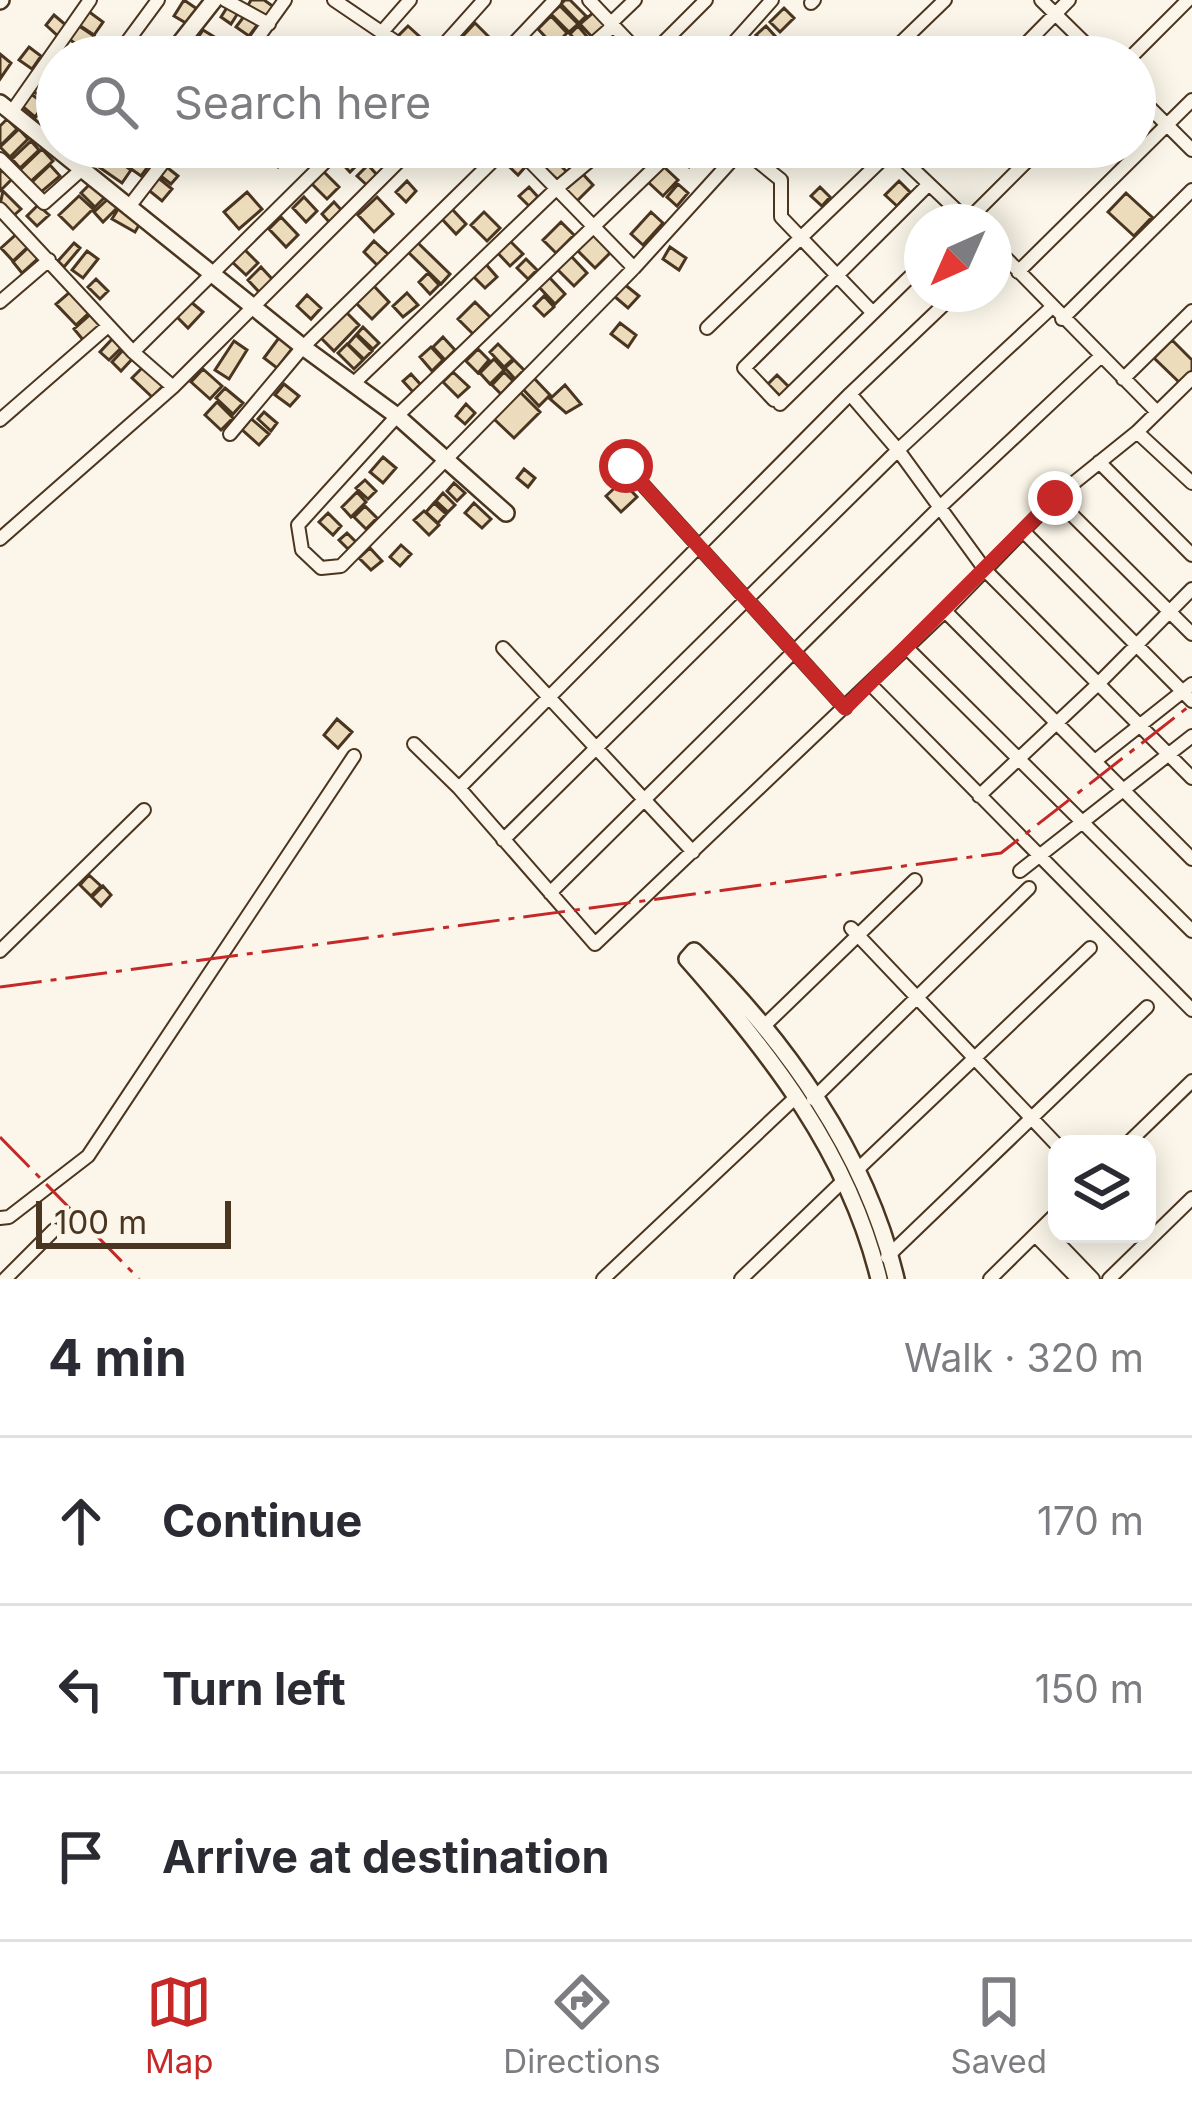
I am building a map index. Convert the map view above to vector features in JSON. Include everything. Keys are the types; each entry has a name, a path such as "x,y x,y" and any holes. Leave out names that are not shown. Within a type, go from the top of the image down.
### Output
{"street":[{"path":"62,36 90,0"},
{"path":"131,36 158,0"},
{"path":"186,36 214,0"},
{"path":"225,0 269,24"},
{"path":"260,36 285,0"},
{"path":"334,0 388,36"},
{"path":"382,32 410,0"},
{"path":"452,36 484,0"},
{"path":"521,36 554,0"},
{"path":"589,0 623,36"},
{"path":"600,36 635,0"},
{"path":"668,36 706,0"},
{"path":"740,36 772,0"},
{"path":"908,36 945,0"},
{"path":"1041,0 1078,36"},
{"path":"1034,36 1069,0"},
{"path":"1152,36 1188,0"},
{"path":"36,69 5,108 36,130"},
{"path":"1156,136 1192,100"},
{"path":"1156,114 1192,150"},
{"path":"0,159 44,203 80,170 397,416 506,513"},
{"path":"128,208 159,168"},
{"path":"133,352 318,168"},
{"path":"0,538 173,388 392,168"},
{"path":"230,434 303,347 489,168"},
{"path":"537,168 634,268"},
{"path":"353,384 580,168"},
{"path":"654,168 397,416 298,525 302,550 321,568 341,566 634,268 723,168"},
{"path":"768,168 781,180 781,217 873,313"},
{"path":"707,328 871,168"},
{"path":"912,168 949,204"},
{"path":"985,204 1020,168"},
{"path":"1018,272 1123,168"},
{"path":"904,283 777,402 744,368 929,184"},
{"path":"1062,319 1192,190"},
{"path":"0,208 108,326 173,388"},
{"path":"0,302 49,260"},
{"path":"1012,267 1157,412"},
{"path":"503,840 898,450 1051,308"},
{"path":"1123,379 1192,311"},
{"path":"458,788 936,312"},
{"path":"0,420 108,326"},
{"path":"550,893 940,507 1100,357"},
{"path":"414,744 595,944 871,684 1055,498 1137,432 1192,378"},
{"path":"1180,391 1192,403"},
{"path":"850,394 898,450 986,571 1192,778"},
{"path":"1137,432 1192,483"},
{"path":"1099,462 1192,555"},
{"path":"626,466 845,708"},
{"path":"1055,498 1192,634"},
{"path":"1023,532 1189,692 1095,761"},
{"path":"979,796 1192,589"},
{"path":"944,611 1192,859"},
{"path":"503,648 692,852"},
{"path":"907,648 1192,931"},
{"path":"871,684 1192,1010"},
{"path":"1020,871 1192,736"},
{"path":"0,1218 88,1156 354,756"},
{"path":"0,951 144,810"},
{"path":"764,1027 854,932 915,880"},
{"path":"603,1279 804,1101 1029,888"},
{"path":"854,932 1048,1136"},
{"path":"741,1279 1090,948"},
{"path":"804,1101 687,959 694,951 764,1027 851,1175 882,1258 896,1279"},
{"path":"878,1279 882,1258 1147,1007"},
{"path":"1136,1135 1192,1081"},
{"path":"1109,1279 1192,1198"},
{"path":"990,1279 1048,1222"},
{"path":"5,1279 55,1231"},
{"path":"1039,1231 1078,1279"},
{"path":"1039,1231 1093,1279"},
{"path":"618,1265 631,1279"}],"building":[{"path":"184,0 200,11 191,26 174,16"},
{"path":"251,0 264,0 274,7 265,19 247,7"},
{"path":"565,0 586,16 579,23 561,4"},
{"path":"228,6 238,13 231,24 221,17"},
{"path":"560,6 578,24 569,32 551,14"},
{"path":"784,8 794,18 780,32 770,22"},
{"path":"88,11 103,22 94,35 79,25"},
{"path":"595,11 607,24 591,36 580,24"},
{"path":"54,15 67,26 58,36 46,25"},
{"path":"245,15 258,24 249,36 236,27"},
{"path":"551,16 567,33 545,36 538,29"},
{"path":"475,23 488,36 463,36"},
{"path":"79,26 94,36 71,36"},
{"path":"408,26 419,36 398,36"},
{"path":"766,26 775,36 757,36"},
{"path":"29,47 36,52 32,69 19,60"},
{"path":"0,54 11,63 0,79"},
{"path":"31,94 36,98 36,116 35,117 22,106"},
{"path":"7,119 17,129 0,146 0,126"},
{"path":"19,129 28,139 10,157 0,147"},
{"path":"31,141 36,147 36,153 20,168 12,159"},
{"path":"36,155 36,168 45,168 30,182 19,171"},
{"path":"47,168 60,176 40,193 31,183"},
{"path":"100,168 131,170 122,183"},
{"path":"168,168 178,176 171,184 157,173"},
{"path":"371,168 379,177 369,187 357,176"},
{"path":"545,168 563,168 567,172 559,181"},
{"path":"661,168 678,180 663,196 648,182"},
{"path":"0,169 12,179 0,191"},
{"path":"322,170 339,187 327,199 310,182"},
{"path":"580,171 593,185 577,201 563,188"},
{"path":"156,176 172,189 162,201 146,188"},
{"path":"407,181 416,191 406,202 396,192"},
{"path":"899,181 910,192 897,206 885,195"},
{"path":"91,183 105,197 95,207 81,193"},
{"path":"678,184 688,193 677,206 667,197"},
{"path":"529,187 538,197 529,206 519,196"},
{"path":"820,187 830,197 822,206 811,196"},
{"path":"3,191 21,209 12,217 0,205"},
{"path":"247,192 262,209 239,229 224,212"},
{"path":"1126,193 1152,217 1134,236 1108,212"},
{"path":"79,196 93,209 73,229 59,215"},
{"path":"110,197 119,206 103,222 94,212"},
{"path":"304,197 317,211 306,222 293,208"},
{"path":"377,197 393,214 374,232 358,215"},
{"path":"334,202 343,212 331,224 322,214"},
{"path":"38,205 49,215 37,226 27,216"},
{"path":"120,206 142,220 135,232 112,219"},
{"path":"451,208 466,224 456,234 441,218"},
{"path":"484,212 500,228 487,241 471,225"},
{"path":"651,212 663,223 643,245 631,234"},
{"path":"281,217 298,235 286,247 269,229"},
{"path":"561,222 574,235 556,253 543,240"},
{"path":"20,231 31,244 13,261 1,248"},
{"path":"593,232 612,251 595,268 576,249"},
{"path":"506,237 523,254 510,266 494,249"},
{"path":"374,241 388,254 377,265 364,252"},
{"path":"416,241 450,274 441,284 407,251"},
{"path":"74,243 80,248 64,267 58,261"},
{"path":"32,244 42,255 22,273 13,262"},
{"path":"242,247 258,263 246,275 229,259"},
{"path":"670,247 686,258 679,270 663,259"},
{"path":"87,251 98,259 83,278 72,270"},
{"path":"571,256 587,273 574,286 557,269"},
{"path":"526,259 537,270 528,279 517,268"},
{"path":"483,261 497,277 485,288 470,273"},
{"path":"261,267 273,280 260,293 248,280"},
{"path":"428,273 439,285 430,294 419,282"},
{"path":"549,277 565,294 555,304 539,287"},
{"path":"96,279 108,291 100,299 88,287"},
{"path":"372,284 389,302 372,319 354,301"},
{"path":"624,284 639,296 628,308 614,296"},
{"path":"71,291 90,312 76,325 56,304"},
{"path":"407,293 418,305 403,317 393,306"},
{"path":"307,295 321,308 311,319 297,306"},
{"path":"544,296 554,307 544,316 534,306"},
{"path":"191,302 203,312 188,328 177,317"},
{"path":"475,302 490,317 473,334 458,319"},
{"path":"346,312 359,325 334,351 321,338"},
{"path":"92,313 102,325 84,341 74,329"},
{"path":"620,323 636,335 628,347 611,334"},
{"path":"363,327 379,343 373,349 357,334"},
{"path":"281,335 295,345 277,368 264,358"},
{"path":"356,335 372,351 364,359 348,344"},
{"path":"115,336 124,345 109,360 100,352"},
{"path":"443,337 455,350 445,360 433,347"},
{"path":"1172,340 1192,360 1192,375 1182,385 1154,358"},
{"path":"234,341 247,350 229,379 215,370"},
{"path":"347,344 363,360 354,369 338,353"},
{"path":"498,344 513,359 504,367 490,352"},
{"path":"126,347 135,356 121,371 112,362"},
{"path":"431,347 443,360 432,371 420,357"},
{"path":"478,349 489,360 478,373 466,361"},
{"path":"494,359 504,370 490,384 480,373"},
{"path":"514,360 524,370 515,379 505,368"},
{"path":"145,365 165,384 152,397 132,378"},
{"path":"203,369 222,386 210,399 191,382"},
{"path":"453,372 469,387 458,397 443,382"},
{"path":"504,372 513,381 501,394 492,385"},
{"path":"411,374 421,385 413,392 403,381"},
{"path":"531,375 550,395 539,406 520,386"},
{"path":"777,375 789,387 780,396 768,384"},
{"path":"284,384 299,396 290,406 275,395"},
{"path":"565,385 581,404 566,413 550,399"},
{"path":"225,388 243,403 233,414 216,398"},
{"path":"520,392 540,412 514,438 494,419"},
{"path":"217,402 233,418 221,430 205,415"},
{"path":"466,404 475,413 465,424 456,416"},
{"path":"264,412 277,423 271,431 258,419"},
{"path":"248,416 269,434 259,445 239,427"},
{"path":"383,457 396,468 383,483 370,472"},
{"path":"524,469 535,478 528,487 517,478"},
{"path":"365,480 376,491 368,499 356,488"},
{"path":"622,481 637,497 621,512 606,496"},
{"path":"454,483 465,493 457,501 447,491"},
{"path":"357,492 366,502 351,517 342,507"},
{"path":"443,493 455,505 448,512 436,501"},
{"path":"434,503 446,514 438,523 426,512"},
{"path":"474,503 491,519 482,528 465,513"},
{"path":"365,506 377,518 366,529 354,517"},
{"path":"424,511 439,525 429,535 414,520"},
{"path":"328,513 341,526 333,535 319,522"},
{"path":"347,533 356,542 348,549 339,540"},
{"path":"401,545 411,554 400,566 390,557"},
{"path":"370,548 382,561 371,570 359,558"},
{"path":"337,719 352,732 338,748 324,735"},
{"path":"89,875 101,886 91,896 80,885"},
{"path":"103,886 111,895 101,906 92,897"}],"power":[{"path":"0,987 1001,853 1192,704"},
{"path":"0,1137 139,1279"}],"route":[{"path":"626,466 845,708 1055,498"}]}
